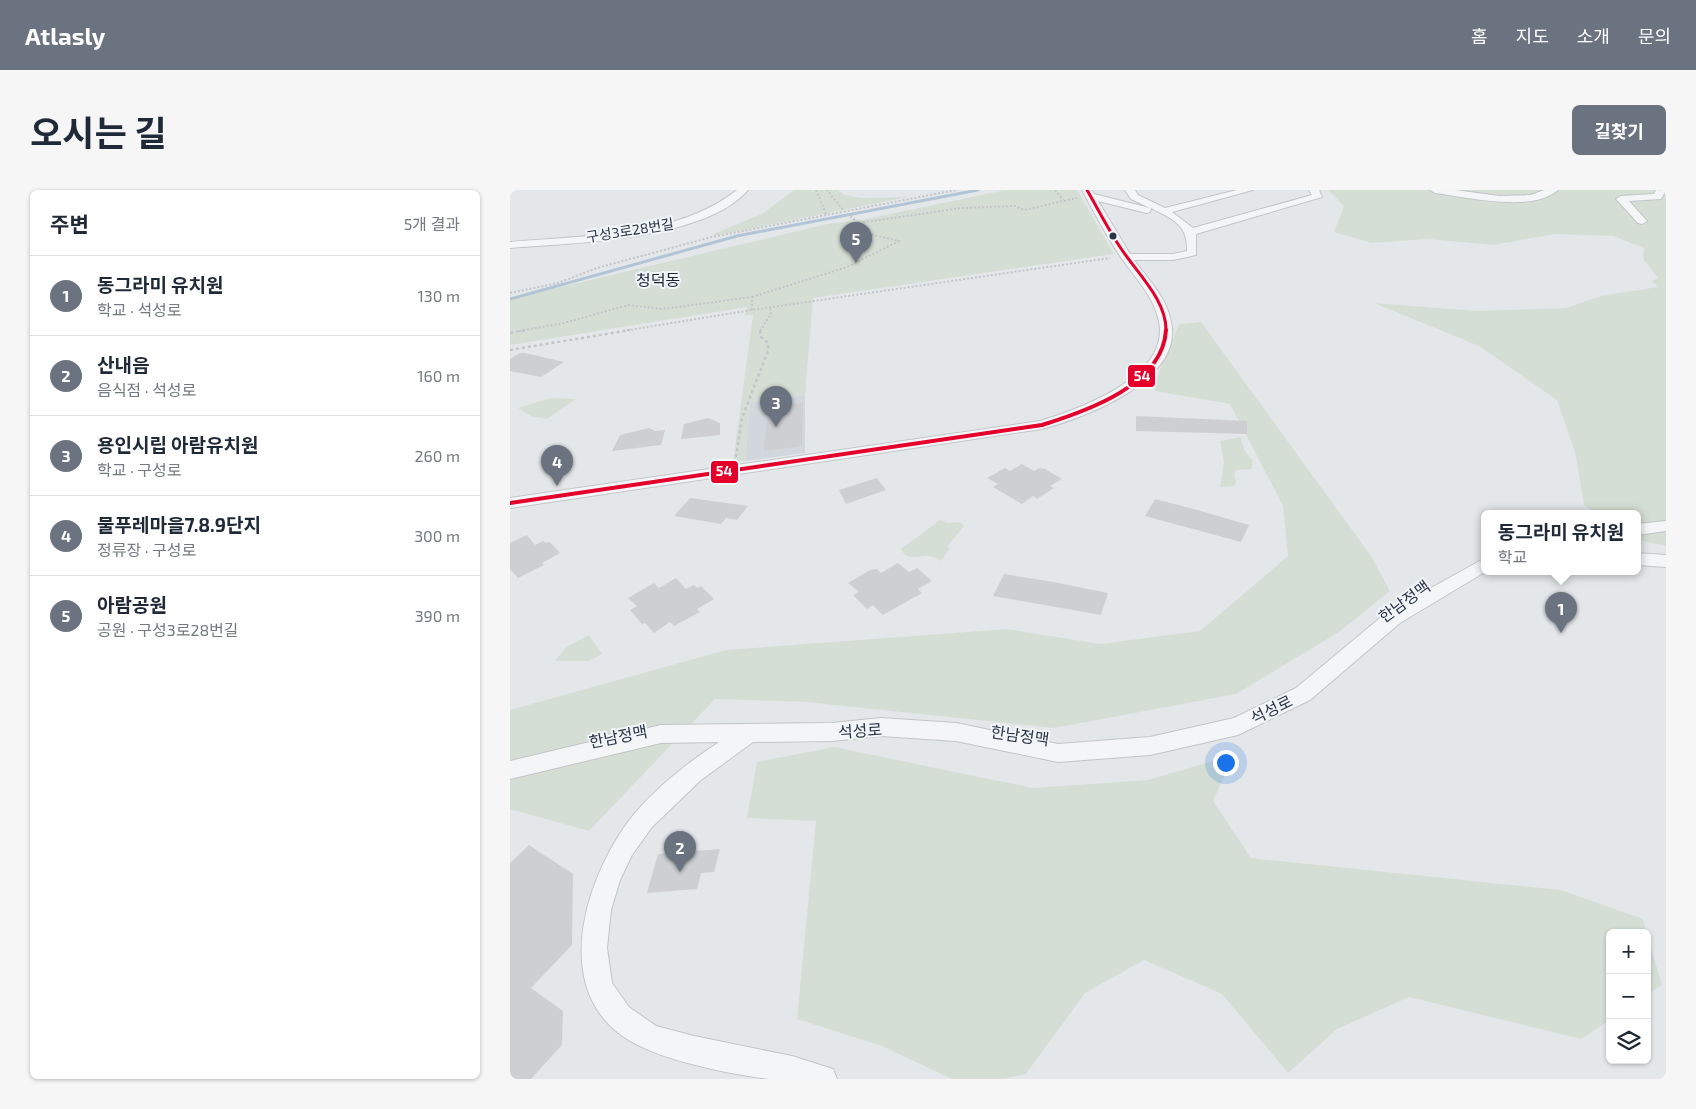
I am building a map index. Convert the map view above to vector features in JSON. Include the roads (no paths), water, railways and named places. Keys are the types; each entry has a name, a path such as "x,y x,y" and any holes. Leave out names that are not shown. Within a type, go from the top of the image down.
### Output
{"street":[{"name":"구성3로28번길","path":"510,245 609,236 665,226 712,210 734,198 742,190"},
{"path":"1127,257 1172,257 1192,253 1189,230 1163,211 1134,197 1130,190"},
{"path":"1163,211 1248,190"},
{"path":"1089,193 1146,210 1175,226 1189,230 1317,197 1317,193 1314,190"},
{"path":"1439,190 1499,199 1532,198 1553,190"},
{"path":"1642,220 1621,200 1628,197 1658,197 1661,190"},
{"path":"510,503 1042,425 1101,403 1131,385 1152,365 1159,355 1166,332 1166,323 1159,306 1089,193"},
{"path":"1641,529 1666,526"},
{"path":"1641,559 1666,561"},
{"name":"석성로","path":"510,770 661,734 832,732 881,727 956,732 1058,753 1150,746 1238,726 1303,694 1393,618 1481,566"},
{"path":"751,732 700,765 670,790 643,820 624,846 609,874 595,931 594,958 599,988 612,1008 640,1032 674,1045 823,1079"}],"waterway":[{"path":"510,299 737,236 978,190"}],"place":[{"name":"아람공원","path":"856,263"},
{"name":"용인시립 아람유치원","path":"776,427"},
{"name":"물푸레마을7.8.9단지","path":"557,486"},
{"name":"동그라미 유치원","path":"1561,633"},
{"name":"산내음","path":"680,872"}],"district":[{"name":"청덕동","path":"658,279"}]}
